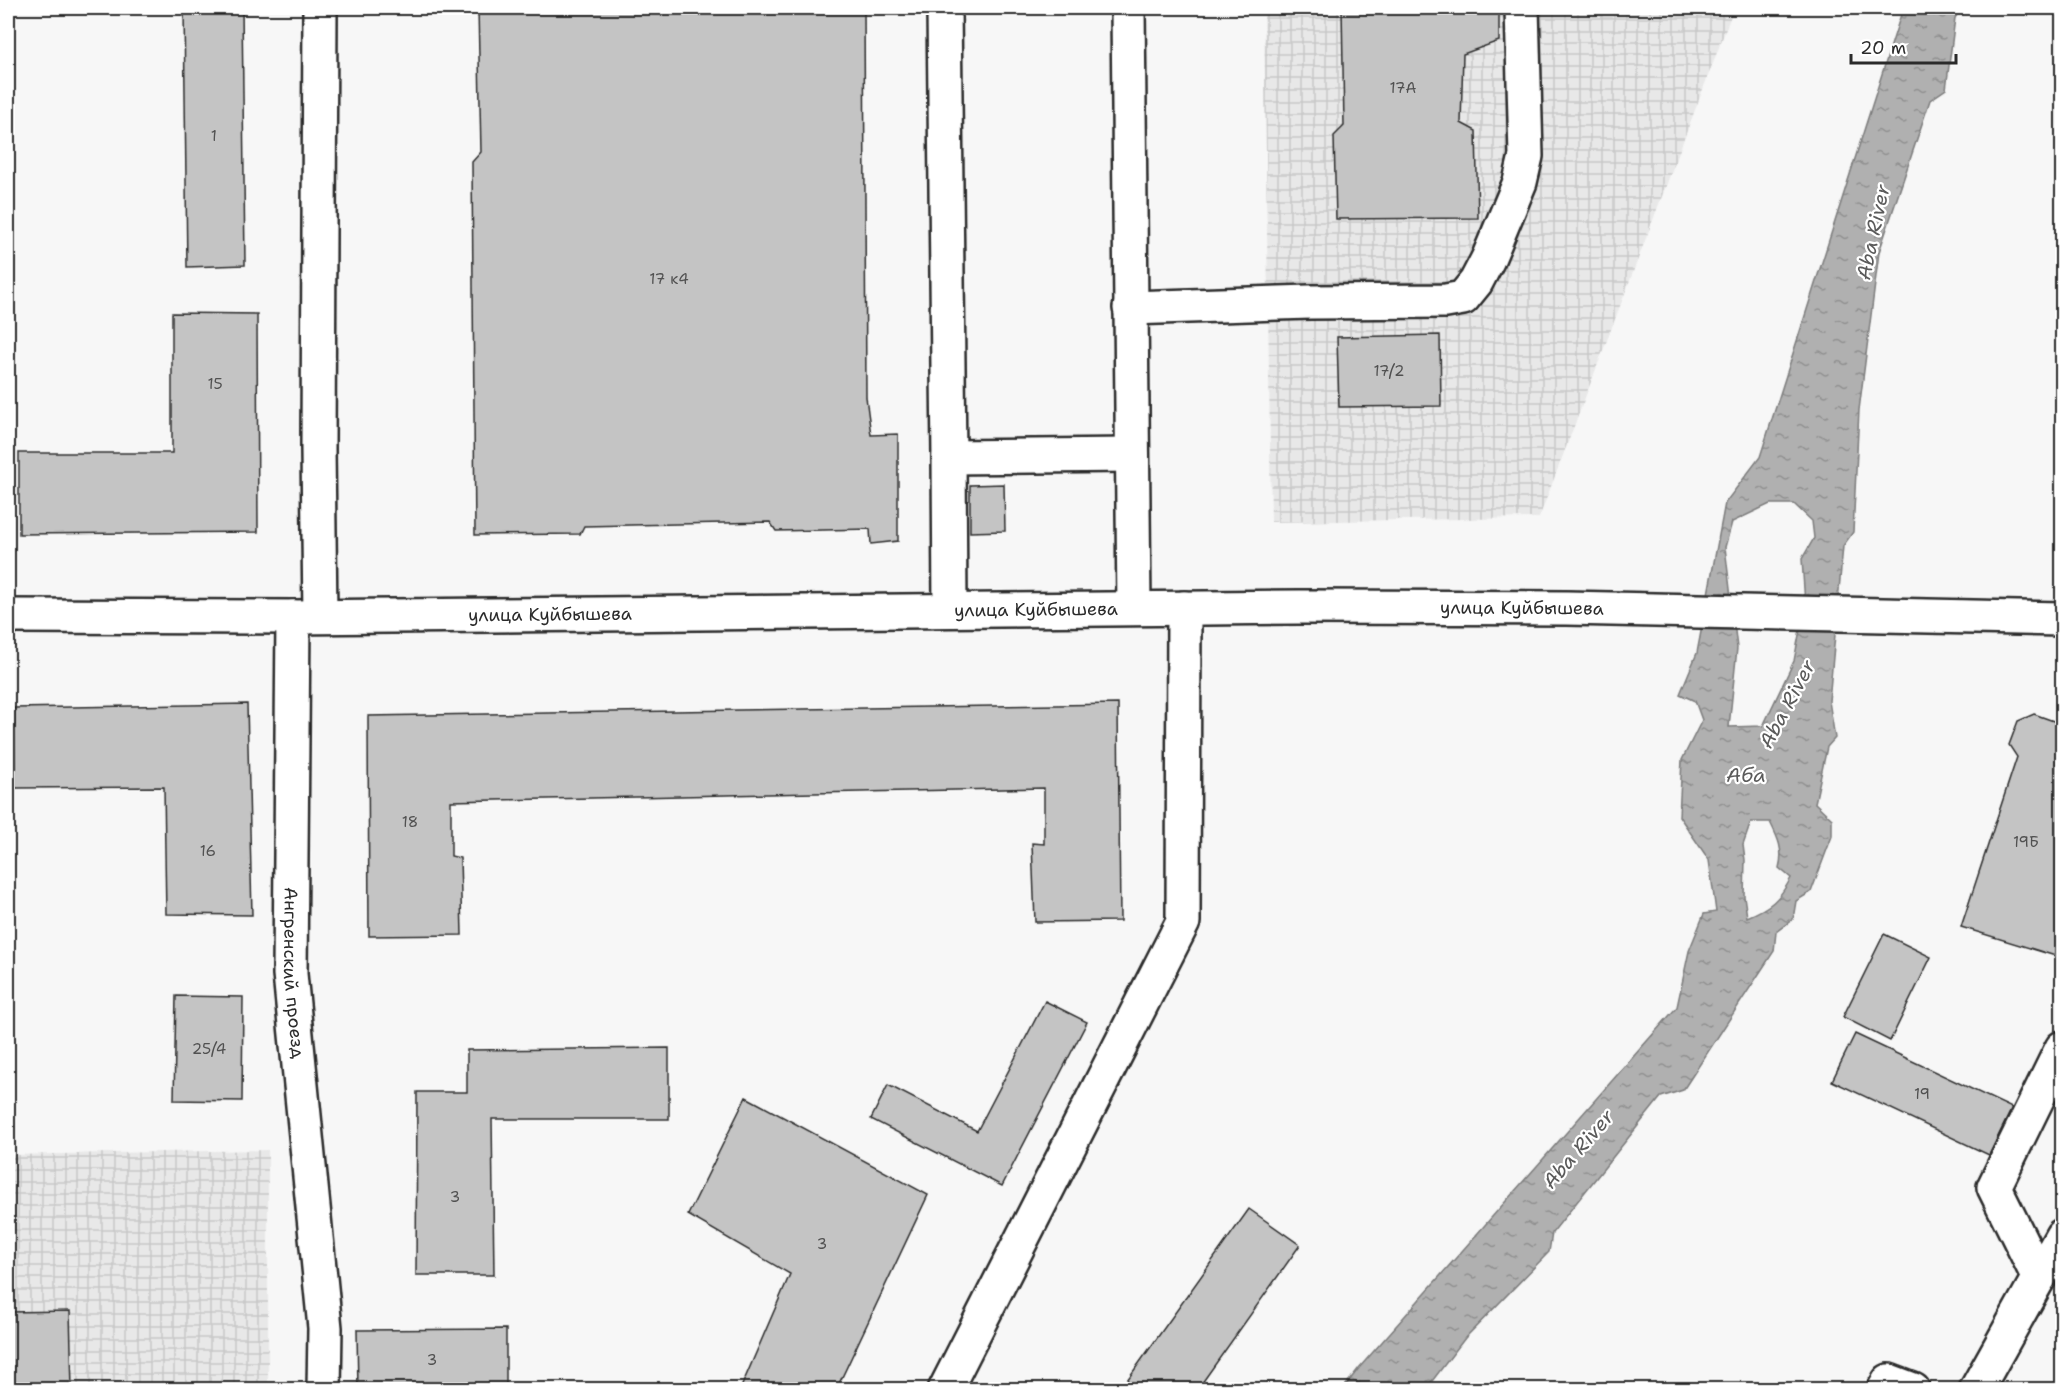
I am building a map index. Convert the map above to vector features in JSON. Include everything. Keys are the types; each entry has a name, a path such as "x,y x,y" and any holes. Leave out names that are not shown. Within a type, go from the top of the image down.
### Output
{"main road":[{"name":"Ангренский проезд","path":"320,8 318,449 306,616 290,974 325,1328 324,1389"},
{"path":"944,8 950,609"},
{"path":"1128,8 1134,608"},
{"path":"1130,308 1310,302 1446,301 1463,298 1476,282 1488,259 1520,182 1526,156 1522,8"},
{"path":"949,457 1132,455"},
{"name":"улица Куйбышева","path":"8,616 306,616 1134,608 1567,608 2062,619"},
{"path":"945,1389 1183,922 1184,608"},
{"path":"2039,1278 1994,1187 2062,1048"},
{"path":"1976,1389 2062,1236"},
{"path":"1884,1389 1888,1381 1913,1389"}],"shaded area":[{"path":"1264,8 1734,8 1539,518 1271,522"},
{"path":"268,1150 268,1389 8,1389 8,1155"}],"water":[{"path":"1903,8 1961,8 1955,18 1946,89 1930,100 1879,252 1859,410 1853,532 1843,546 1829,701 1835,738 1827,747 1815,803 1832,819 1832,836 1811,892 1796,901 1793,919 1776,932 1774,951 1683,1090 1661,1097 1552,1233 1549,1252 1465,1338 1426,1389 1342,1390 1677,1007 1689,951 1704,914 1716,912 1709,860 1679,816 1682,760 1702,720 1695,701 1680,694 1697,653 1725,503 1760,457","holes":["1770,504 1794,504 1812,521 1814,538 1802,559 1805,604 1794,661 1763,726 1729,727 1737,648 1725,547 1732,522","1751,822 1770,822 1778,839 1779,868 1791,878 1774,902 1747,917 1744,896 1743,845"]}],"building":[{"path":"184,8 242,8 245,265 187,267"},
{"path":"478,8 864,8 866,397 871,435 898,434 898,541 871,544 870,529 776,531 770,522 584,526 580,534 475,535 472,162 481,152"},
{"path":"1342,8 1499,8 1499,41 1463,54 1461,123 1476,131 1478,218 1336,219 1334,136 1344,126"},
{"path":"172,313 257,314 258,532 19,534 19,453 172,453"},
{"path":"1440,335 1441,406 1339,407 1337,337"},
{"path":"1004,484 1005,531 970,532 970,485"},
{"path":"247,704 252,915 166,914 164,787 15,788 14,708"},
{"path":"1118,704 1120,921 1035,922 1032,843 1044,844 1044,788 451,801 451,856 460,858 462,935 369,936 368,716"},
{"path":"2034,714 2062,724 2062,958 1961,927 2017,757 2009,745 2018,721"},
{"path":"1884,934 1931,957 1890,1041 1843,1017"},
{"path":"176,996 243,997 242,1101 174,1100"},
{"path":"1045,1001 1087,1022 1002,1186 871,1119 888,1085 977,1131"},
{"path":"1855,1034 2012,1108 1989,1155 1832,1081"},
{"path":"669,1048 669,1119 492,1119 494,1275 416,1275 417,1092 467,1092 467,1050"},
{"path":"746,1097 928,1195 836,1390 740,1390 790,1274 688,1215"},
{"path":"1249,1209 1300,1245 1197,1390 1120,1390"},
{"path":"70,1311 72,1390 8,1390 8,1312"},
{"path":"506,1329 506,1390 358,1390 357,1330"}],"water label":[{"name":"Aba River","path":"1873,232"},
{"name":"Aba River","path":"1787,704"},
{"name":"Аба","path":"1746,775"},
{"name":"Aba River","path":"1578,1149"}]}
